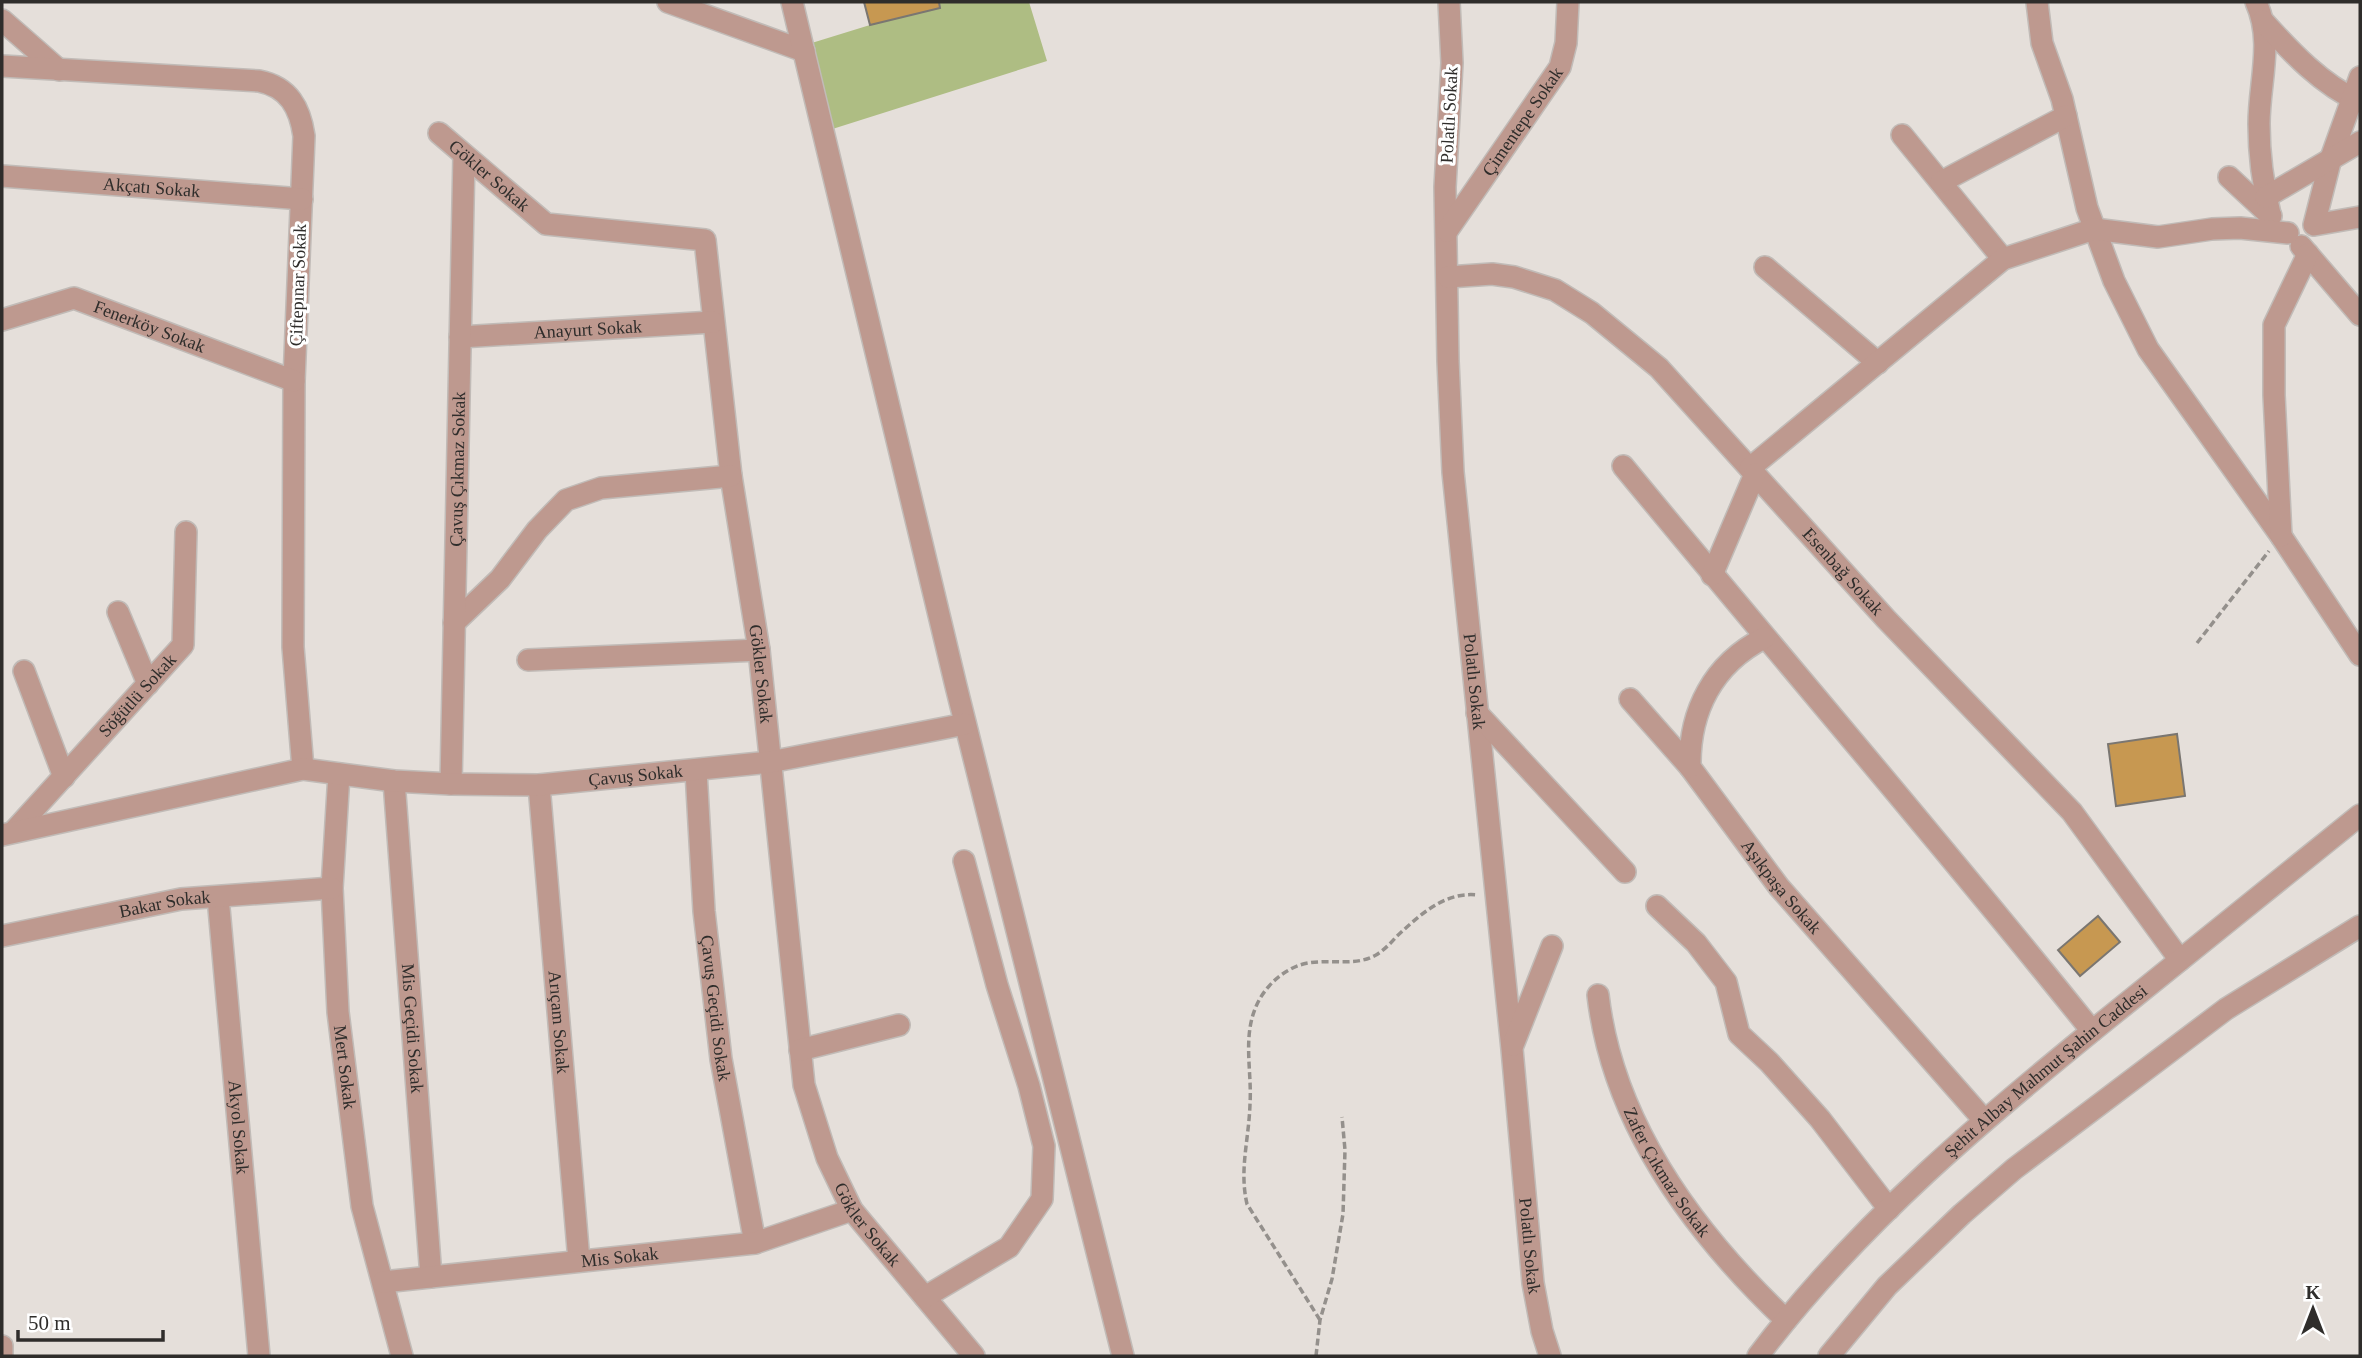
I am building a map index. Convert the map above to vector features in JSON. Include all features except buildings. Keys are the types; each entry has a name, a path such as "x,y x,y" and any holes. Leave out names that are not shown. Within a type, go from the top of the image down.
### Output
{"street":[{"path":"668,2 804,51"},
{"path":"792,2 965,724 1123,1356"},
{"name":"Polatlı Sokak","path":"1450,2 1452,62 1446,156 1452,472 1512,1048 1533,1283 1542,1331 1550,1356"},
{"name":"Çimentepe Sokak","path":"1447,231 1557,74 1566,43 1568,2"},
{"path":"2038,2 2042,43 2066,116 2094,229 2113,281 2148,349 2281,536 2360,655"},
{"path":"2260,12 2307,66 2356,100"},
{"path":"2260,12 2266,49 2259,125 2268,206"},
{"path":"2,20 59,70"},
{"name":"Çiftepınar Sokak","path":"2,66 259,81 276,86 290,96 302,120 304,136 294,381 293,647 303,769"},
{"path":"2360,77 2356,100 2331,158 2315,225 2360,217"},
{"path":"1941,183 2066,116"},
{"name":"Gökler Sokak","path":"439,133 546,225 705,240 731,476 759,650 804,1085 827,1158 852,1210 974,1356"},
{"path":"1902,135 2003,259"},
{"path":"2268,206 2331,158 2360,142"},
{"name":"Çavuş Çıkmaz Sokak","path":"451,784 464,155"},
{"name":"Akçatı Sokak","path":"2,176 302,199"},
{"path":"2229,177 2268,206 2288,233 2360,315"},
{"path":"1712,575 1753,471 2003,259 2094,229 2158,237 2240,228 2288,233"},
{"path":"2281,536 2274,325 2308,254"},
{"path":"1765,267 1878,363"},
{"name":"Esenbağ Sokak","path":"1448,277 1492,274 1545,286 1574,301 1659,368 1886,619 2072,812 2180,960"},
{"name":"Fenerköy Sokak","path":"2,320 74,298 294,381"},
{"name":"Anayurt Sokak","path":"460,337 713,322"},
{"path":"1623,466 1763,638 1918,817 2092,1031"},
{"path":"454,623 500,579 537,530 566,500 601,488 731,476"},
{"name":"Söğütlü Sokak","path":"9,833 64,777 183,645 186,532"},
{"path":"118,612 148,684"},
{"path":"1690,767 1694,726 1711,683 1734,656 1763,638"},
{"path":"528,660 759,650"},
{"path":"24,671 64,777"},
{"name":"Aşıkpaşa Sokak","path":"1630,699 1690,767 1779,887 1984,1120"},
{"path":"1477,713 1625,872"},
{"name":"Çavuş Sokak","path":"303,769 451,784 538,785 770,762 965,724"},
{"name":"Söğütlü Sokak","path":"9,833 303,769"},
{"name":"Çavuş Geçidi Sokak","path":"696,771 704,911 721,1059 755,1243"},
{"name":"Mert Sokak","path":"339,774 331,888 338,1012 362,1206 402,1356"},
{"name":"Mis Geçidi Sokak","path":"394,780 431,1277"},
{"name":"Arıçam Sokak","path":"538,785 579,1261"},
{"name":"Şehit Albay Mahmut Şahin Caddesi","path":"1758,1356 1786,1320 1889,1209 1984,1120 2360,815"},
{"path":"925,1297 1009,1247 1042,1199 1044,1146 964,861"},
{"name":"Bakar Sokak","path":"2,936 181,899 331,888"},
{"name":"Akyol Sokak","path":"218,897 259,1356"},
{"path":"1657,906 1696,943 1726,982 1739,1034 1813,1110 1889,1209"},
{"path":"1829,1356 1887,1286 1962,1214 2014,1169 2226,1009 2360,926"},
{"path":"1512,1048 1552,946"},
{"name":"Zafer Çıkmaz Sokak","path":"1598,995 1605,1043 1615,1078 1629,1112 1653,1156 1704,1232 1757,1293 1786,1320"},
{"path":"800,1051 899,1025"},
{"name":"Mis Sokak","path":"383,1282 755,1243 852,1210"},
{"path":"2,1346 2,1356"}],"path":[{"path":"2197,643 2281,536"},
{"path":"1320,1320 1247,1204 1245,1195 1243,1162 1250,1104 1249,1046 1254,1010 1270,985 1296,966 1369,959 1446,899 1469,894 1495,900"},
{"path":"1316,1356 1320,1320 1332,1279 1343,1214 1345,1150 1342,1117"}],"green space":[{"path":"920,2 1029,2 1047,61 823,132 802,46 922,12"}]}
